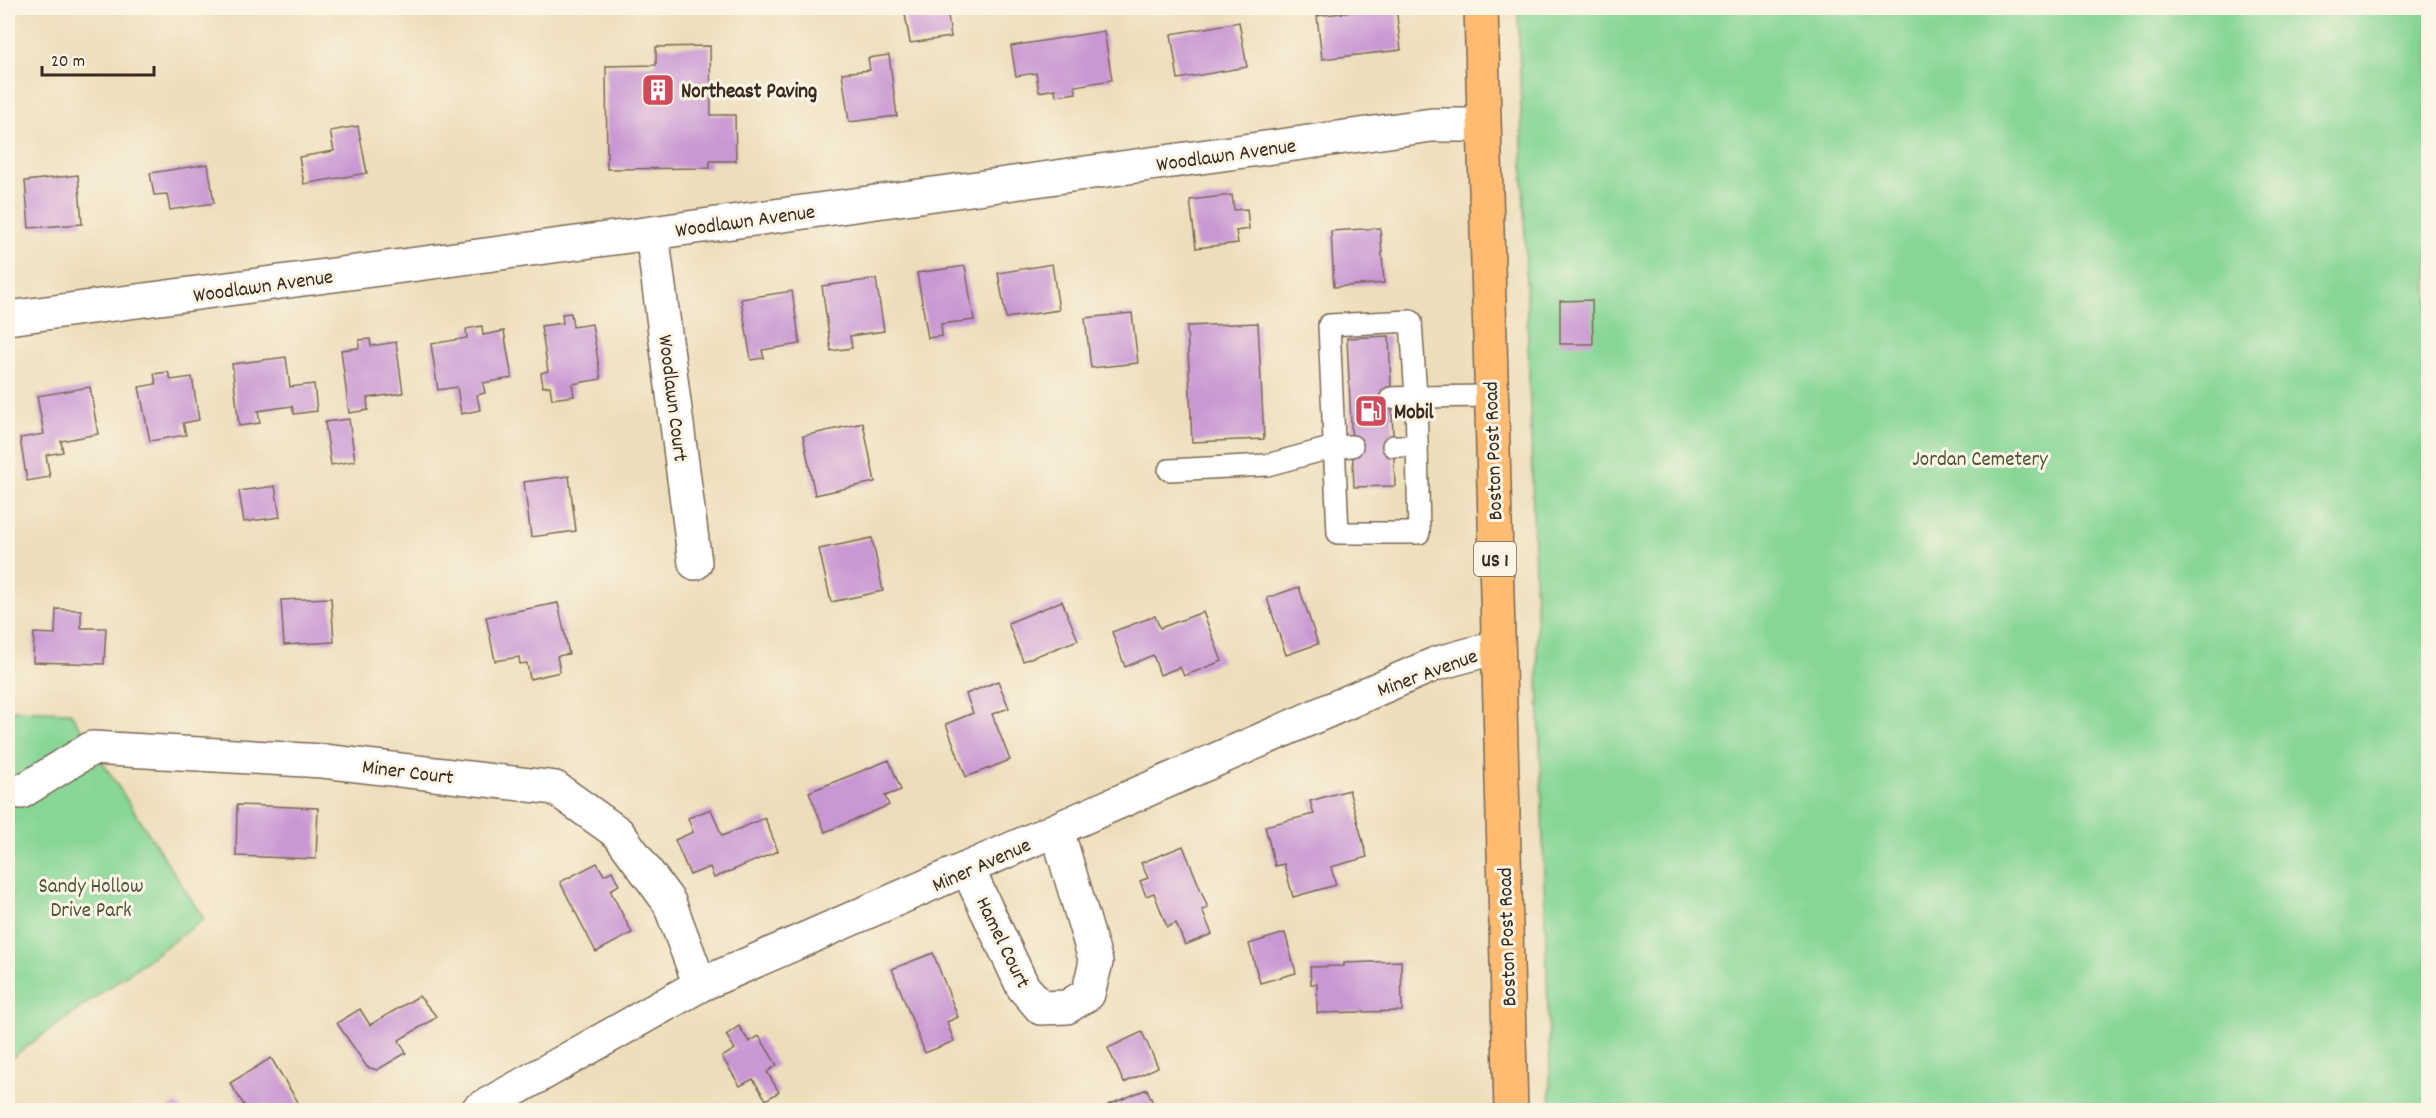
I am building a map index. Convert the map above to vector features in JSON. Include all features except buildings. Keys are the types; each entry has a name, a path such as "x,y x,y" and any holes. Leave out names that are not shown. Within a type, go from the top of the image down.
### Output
{"main road":[{"name":"Boston Post Road","path":"1481,8 1482,125 1511,1110"}],"street":[{"name":"Woodlawn Avenue","path":"8,318 652,233 1432,125 1482,125"},
{"name":"Woodlawn Court","path":"652,233 695,563"},
{"name":"Miner Avenue","path":"478,1110 700,986 1435,664 1497,647"},
{"name":"Miner Court","path":"21,792 92,748 323,761 555,788 618,833 669,902 700,986"},
{"name":"Hamel Court","path":"968,870 1023,987 1041,1008 1067,1007 1088,993 1096,962 1057,830"}],"lane":[{"path":"1411,321 1416,397 1419,533 1338,533 1343,446 1341,399 1329,325 1411,321"},
{"path":"1391,398 1490,396"},
{"path":"1169,470 1267,465 1343,446"},
{"path":"1393,446 1417,446"}],"green space":[{"name":"Jordan Cemetery","path":"1518,8 2428,8 2428,1110 1551,1110"},
{"name":"Sandy Hollow Drive Park","path":"8,710 70,712 204,919 8,1060"}],"place":[{"name":"Northeast Paving","path":"658,90"},
{"name":"Mobil","path":"1371,411"}]}
